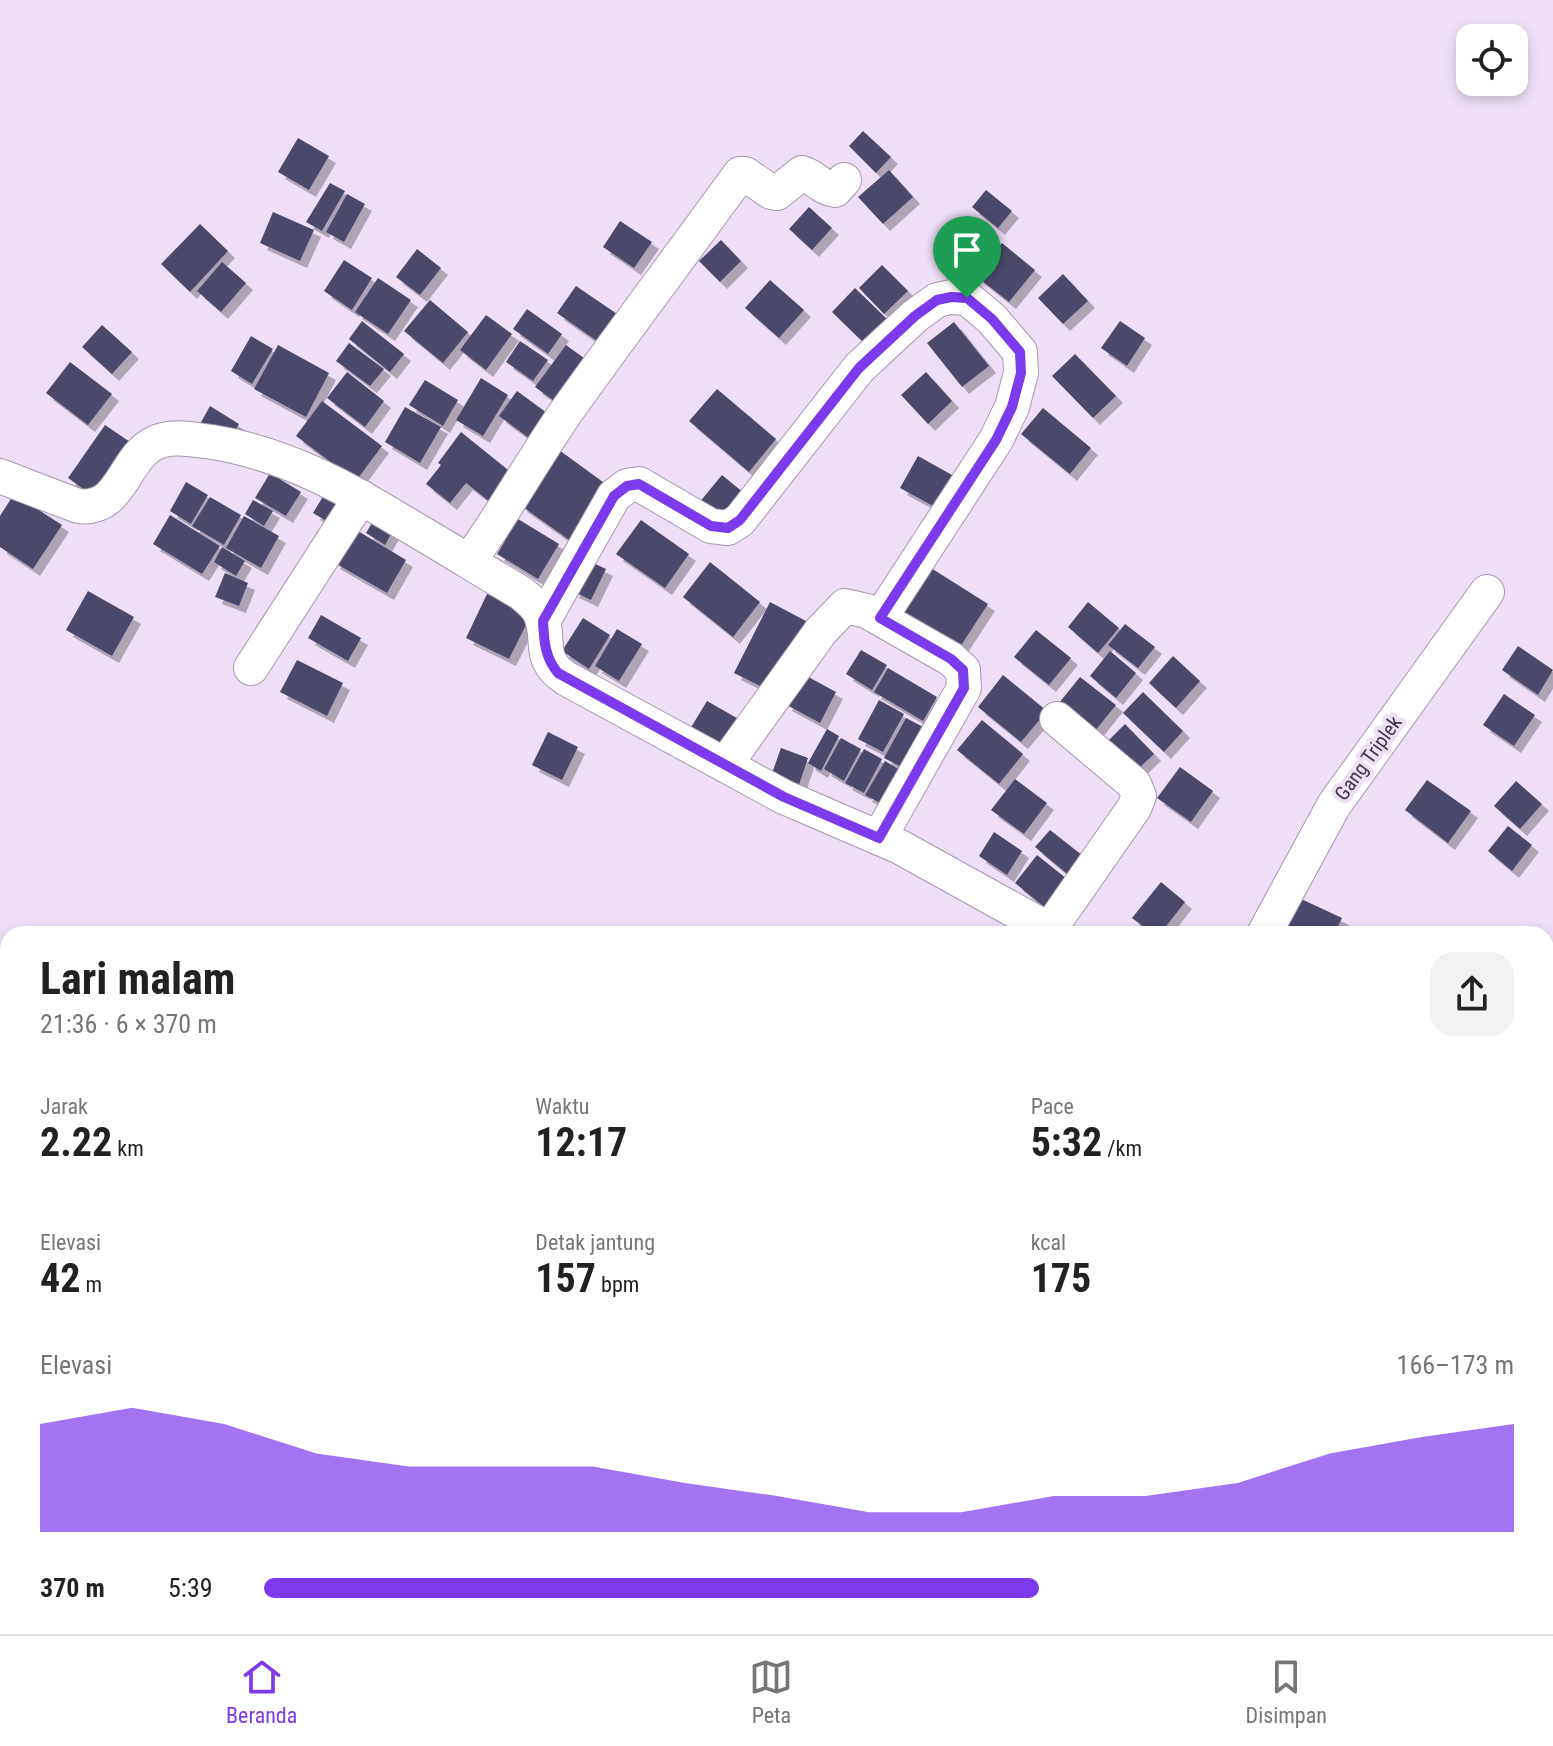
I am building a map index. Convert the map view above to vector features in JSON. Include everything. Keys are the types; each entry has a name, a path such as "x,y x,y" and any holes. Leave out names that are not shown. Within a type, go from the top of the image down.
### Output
{"street":[{"path":"469,561 566,412 740,174 777,193 802,173 810,175 826,189 835,190 844,180"},
{"path":"543,621 614,496 627,486 639,484 711,526 728,528 740,520 859,368 937,300 967,298 992,319 1020,352 1021,373 1012,407 996,440 880,618"},
{"path":"0,476 78,506 94,506 109,498 148,446 167,439 223,444 289,462 361,497 530,600 543,621 550,664 558,673 784,797 900,847 1042,926"},
{"path":"251,668 361,497"},
{"name":"Gang Triplek","path":"1268,926 1334,805 1487,592"},
{"path":"725,765 821,631 845,606 867,611 951,659 963,670 964,688 879,838"},
{"path":"1057,719 1134,784 1139,796 1057,926"}],"building":[{"path":"863,131 891,157 876,173 849,146"},
{"path":"298,138 329,156 309,190 278,172"},
{"path":"889,170 913,197 883,224 858,197"},
{"path":"330,183 345,191 322,231 306,222"},
{"path":"986,190 1012,211 998,228 972,207"},
{"path":"347,194 365,204 344,242 326,232"},
{"path":"809,207 832,228 812,250 789,229"},
{"path":"273,212 314,230 300,261 260,243"},
{"path":"620,221 652,242 634,268 603,247"},
{"path":"200,224 228,251 190,292 161,264"},
{"path":"721,240 741,261 720,282 699,261"},
{"path":"1002,243 1035,270 1009,302 976,276"},
{"path":"417,249 441,268 420,295 396,277"},
{"path":"344,260 372,278 352,310 324,291"},
{"path":"222,262 246,283 221,312 197,291"},
{"path":"882,265 908,291 884,314 859,288"},
{"path":"1063,274 1088,301 1063,324 1038,298"},
{"path":"378,278 411,300 388,334 355,312"},
{"path":"770,280 804,310 779,338 745,308"},
{"path":"576,286 623,318 604,346 557,313"},
{"path":"855,288 889,321 866,345 832,312"},
{"path":"430,300 468,332 443,363 404,331"},
{"path":"527,309 562,334 548,354 513,329"},
{"path":"486,315 512,334 486,370 460,350"},
{"path":"362,321 404,354 390,372 349,339"},
{"path":"1120,321 1145,338 1127,366 1101,348"},
{"path":"954,322 989,366 962,387 927,343"},
{"path":"102,325 132,352 112,374 82,347"},
{"path":"251,336 273,349 252,384 231,371"},
{"path":"520,341 548,360 533,381 506,362"},
{"path":"349,343 384,369 370,386 336,361"},
{"path":"278,345 329,373 306,417 254,389"},
{"path":"566,345 595,366 565,409 535,387"},
{"path":"1075,354 1116,396 1093,418 1052,376"},
{"path":"70,362 112,394 88,425 46,393"},
{"path":"347,372 384,401 365,427 327,398"},
{"path":"926,372 952,401 928,424 901,395"},
{"path":"481,378 508,395 483,436 456,420"},
{"path":"425,380 458,400 443,426 409,405"},
{"path":"717,389 776,439 749,472 689,421"},
{"path":"517,391 547,413 529,438 499,416"},
{"path":"322,401 382,446 356,481 296,436"},
{"path":"210,406 239,424 229,442 200,424"},
{"path":"405,407 441,427 420,463 385,442"},
{"path":"1043,408 1091,448 1070,474 1021,434"},
{"path":"105,425 136,446 99,500 68,478"},
{"path":"461,432 512,473 490,502 466,483 450,503 426,484"},
{"path":"559,450 614,490 575,544 520,505"},
{"path":"918,456 961,480 944,512 900,488"},
{"path":"270,473 301,492 286,516 255,498"},
{"path":"722,475 750,498 727,527 698,504"},
{"path":"186,482 208,495 191,524 170,511"},
{"path":"330,485 351,498 335,526 313,513"},
{"path":"14,494 62,525 33,569 0,547 0,516"},
{"path":"210,497 241,515 224,545 192,526"},
{"path":"253,500 273,511 264,526 245,514"},
{"path":"170,515 220,546 202,574 153,544"},
{"path":"244,516 279,536 261,568 226,548"},
{"path":"375,518 394,529 385,545 366,533"},
{"path":"518,519 559,544 538,579 497,554"},
{"path":"641,520 689,554 665,588 616,554"},
{"path":"353,528 406,560 387,593 333,562"},
{"path":"222,547 245,561 236,576 214,562"},
{"path":"587,560 606,569 591,600 572,591"},
{"path":"710,562 760,602 733,637 683,597"},
{"path":"931,568 988,604 960,647 904,612"},
{"path":"225,573 248,583 239,606 215,597"},
{"path":"88,591 134,617 112,656 66,630"},
{"path":"487,594 531,615 509,659 466,638"},
{"path":"770,602 806,621 770,691 734,673"},
{"path":"1088,602 1119,628 1098,653 1068,627"},
{"path":"321,615 361,638 348,661 308,638"},
{"path":"583,618 610,635 589,669 562,651"},
{"path":"1125,624 1155,647 1138,668 1108,645"},
{"path":"617,629 642,644 619,681 595,666"},
{"path":"1036,630 1071,658 1049,685 1014,657"},
{"path":"1518,646 1553,670 1538,695 1502,670"},
{"path":"861,650 887,665 872,690 846,674"},
{"path":"1110,651 1136,673 1116,698 1090,676"},
{"path":"1173,656 1200,681 1176,708 1149,683"},
{"path":"297,660 343,683 327,716 280,692"},
{"path":"888,668 937,697 923,721 874,692"},
{"path":"801,673 836,692 820,723 785,704"},
{"path":"1003,675 1047,711 1021,742 978,707"},
{"path":"1080,677 1116,705 1091,736 1055,708"},
{"path":"1143,692 1183,731 1164,752 1123,713"},
{"path":"1504,694 1535,715 1514,746 1483,725"},
{"path":"879,700 904,714 883,752 858,739"},
{"path":"707,701 742,721 721,755 687,734"},
{"path":"906,718 927,729 905,769 884,758"},
{"path":"982,720 1023,754 999,784 957,750"},
{"path":"1125,724 1154,754 1132,775 1104,745"},
{"path":"827,729 839,736 821,771 808,763"},
{"path":"548,732 578,747 562,780 532,765"},
{"path":"841,738 861,749 844,781 824,769"},
{"path":"781,748 808,758 799,785 771,776"},
{"path":"864,749 882,759 864,793 845,783"},
{"path":"885,761 905,773 886,806 865,795"},
{"path":"1180,767 1213,791 1191,822 1157,798"},
{"path":"1015,779 1047,803 1024,834 991,810"},
{"path":"1427,780 1471,811 1448,843 1405,810"},
{"path":"1516,781 1542,804 1520,829 1494,806"},
{"path":"1508,826 1532,845 1512,871 1488,851"},
{"path":"1050,830 1087,859 1072,878 1035,847"},
{"path":"994,832 1022,851 1007,875 979,856"},
{"path":"1037,855 1072,883 1049,911 1015,883"},
{"path":"1161,882 1185,902 1166,926 1142,926 1132,918"},
{"path":"1299,898 1342,918 1338,926 1287,926"}],"route":[{"path":"967,298 992,319 1020,352 1021,373 1012,407 996,440 880,618 951,659 963,670 964,688 879,838 784,797 558,673 550,664 543,621 614,496 627,486 639,484 711,526 728,528 740,520 859,368 937,300 967,298"}]}
